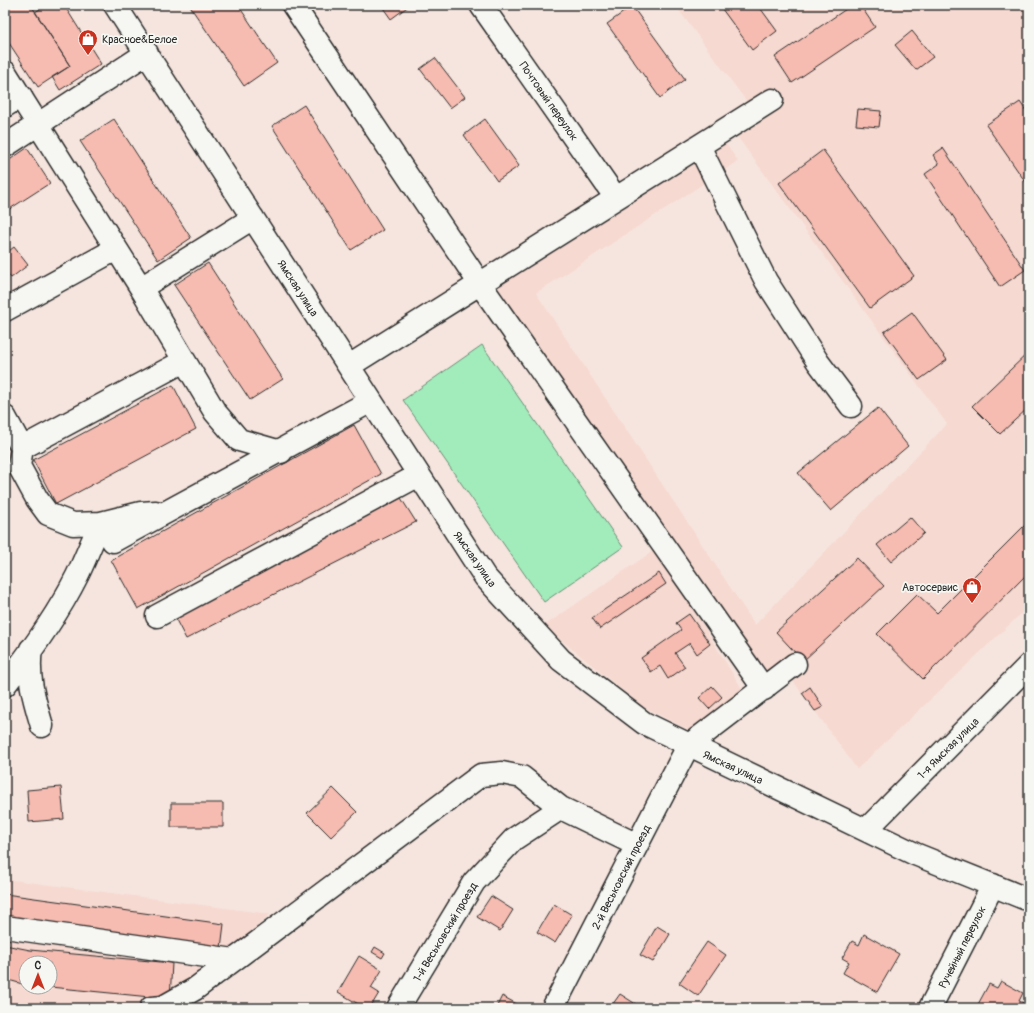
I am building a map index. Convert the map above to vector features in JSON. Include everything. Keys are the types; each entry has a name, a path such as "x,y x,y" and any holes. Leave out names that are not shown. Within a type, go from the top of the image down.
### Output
{"street":[{"name":"Ямская улица","path":"115,5 485,577 561,660 644,723 688,746 915,854 1029,900"},
{"path":"293,5 480,284 764,690"},
{"name":"Почтовый переулок","path":"481,5 616,198"},
{"path":"5,146 146,53"},
{"path":"5,72 13,101 38,125 116,249 215,412 239,440 281,452"},
{"path":"349,366 772,100"},
{"path":"699,146 766,281 818,362 851,406"},
{"path":"140,288 253,218"},
{"path":"5,310 116,249"},
{"path":"16,463 184,362"},
{"path":"113,542 371,402"},
{"path":"5,417 16,463 37,499 48,514 73,524 102,523 141,513 171,510"},
{"path":"157,616 419,475"},
{"path":"5,685 31,648 78,575 90,544 102,523"},
{"path":"31,648 29,667 33,696 42,726"},
{"path":"688,746 764,690 795,664"},
{"name":"1-я Ямская улица","path":"866,830 1029,665"},
{"name":"2-й Веськовский проезд","path":"553,1008 688,746"},
{"path":"151,1008 163,1007 188,993 481,775 502,773 522,777 561,808 637,845"},
{"name":"1-й Веськовский проезд","path":"398,1008 474,882 514,839 561,808"},
{"name":"Ручейный переулок","path":"930,1008 993,885"},
{"path":"5,927 234,960"}],"shaded area":[{"path":"675,5 1029,5 1029,606 857,769 786,671 764,689 480,284 719,134 738,161 536,293 755,625 947,424 731,128 753,110"},
{"path":"656,549 747,697 695,733 642,706 544,626"},
{"path":"5,879 270,914 165,1008 5,1008"}],"green space":[{"path":"482,345 623,547 544,602 403,400"}],"building":[{"path":"5,5 31,5 70,66 38,87 5,37"},
{"path":"47,5 64,5 101,64 60,90 52,77 70,66 35,12"},
{"path":"189,5 238,5 277,63 244,86"},
{"path":"381,5 410,5 391,19"},
{"path":"719,5 758,5 777,31 752,50"},
{"path":"852,5 860,5 875,27 792,83 775,57"},
{"path":"632,6 685,79 660,98 607,24"},
{"path":"912,31 933,57 916,70 895,45"},
{"path":"435,58 465,97 450,108 420,69"},
{"path":"1020,102 1029,115 1029,187 986,125"},
{"path":"304,105 383,230 351,250 272,126"},
{"path":"858,109 881,111 879,127 856,125"},
{"path":"114,119 191,238 158,260 80,141"},
{"path":"485,119 519,166 497,181 464,135"},
{"path":"27,148 50,183 5,212 5,163"},
{"path":"943,148 1025,270 1000,287 925,174 939,164 933,155"},
{"path":"823,150 914,276 870,308 779,183"},
{"path":"14,247 28,265 11,278 5,270 5,254"},
{"path":"208,263 283,379 250,400 174,285"},
{"path":"912,312 947,360 919,380 884,332"},
{"path":"1029,352 1029,407 1000,434 972,406"},
{"path":"173,385 196,429 56,504 33,460"},
{"path":"878,408 908,446 831,511 798,473"},
{"path":"354,425 381,474 138,609 111,560"},
{"path":"401,498 416,522 186,639 175,618"},
{"path":"910,517 924,533 891,562 877,545"},
{"name":"Автосервис","path":"1029,521 1029,572 923,679 877,634 917,594 937,613"},
{"path":"857,558 884,586 803,661 776,632"},
{"path":"659,573 666,584 600,629 592,618"},
{"path":"689,614 710,644 697,654 690,643 675,653 685,667 668,679 660,666 651,672 641,658 681,630 676,623"},
{"path":"712,686 722,697 709,709 699,698"},
{"path":"810,687 823,707 815,711 802,693"},
{"path":"61,787 64,819 29,822 27,790"},
{"path":"333,788 357,812 331,837 307,813"},
{"path":"171,803 223,803 223,827 171,827"},
{"path":"5,894 224,924 221,948 5,918"},
{"path":"491,896 513,910 500,931 477,917"},
{"path":"554,904 572,915 555,943 537,932"},
{"path":"657,926 670,934 653,962 640,955"},
{"path":"864,934 899,954 877,992 843,973 849,962 842,958 852,941 859,945"},
{"path":"707,942 726,955 698,996 679,983"},
{"path":"5,945 30,950 172,963 170,999 58,988 58,955 18,955 18,983 5,979"},
{"path":"375,947 385,953 382,958 372,952"},
{"path":"359,956 382,970 371,988 379,993 370,1008 365,1008 338,992"},
{"path":"1001,981 1023,993 1019,1001 1026,1004 1024,1008 976,1008 989,984 997,988"},
{"path":"620,994 642,1008 610,1008"},
{"path":"502,996 517,1004 514,1008 496,1008"}],"place":[{"name":"Красное&Белое","path":"88,56"},
{"name":"Автосервис","path":"972,604"}]}
